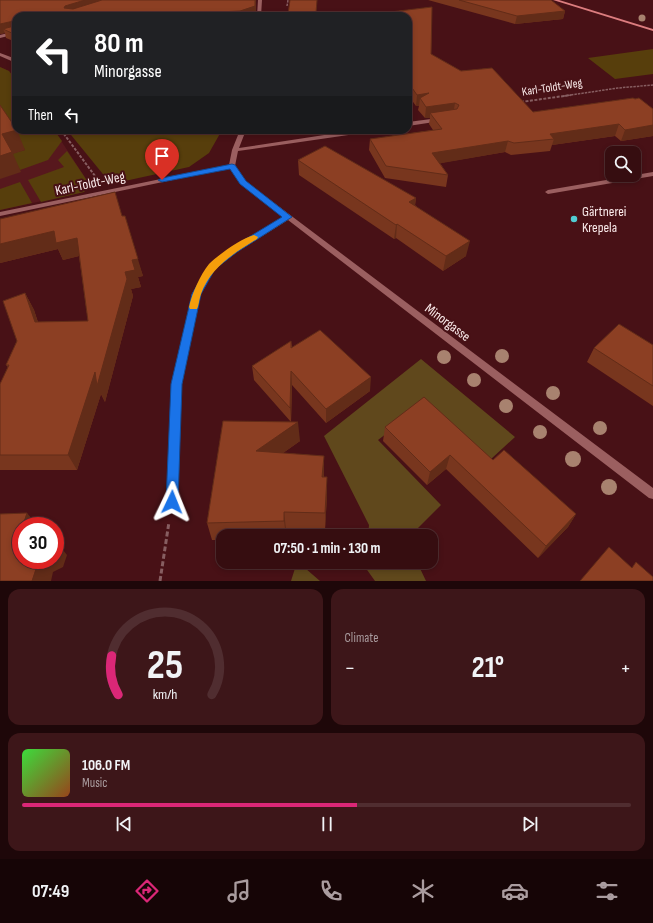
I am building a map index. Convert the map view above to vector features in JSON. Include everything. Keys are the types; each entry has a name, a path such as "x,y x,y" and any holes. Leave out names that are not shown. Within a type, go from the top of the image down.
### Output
{"main road":[{"path":"555,0 653,30"}],"street":[{"path":"259,12 260,0"},
{"path":"0,37 12,33"},
{"path":"0,54 12,59"},
{"path":"412,123 446,119"},
{"path":"232,166 235,150 241,134"},
{"path":"235,150 342,134"},
{"name":"Karl-Toldt-Weg","path":"0,214 232,166"},
{"name":"Minorgasse","path":"232,166 243,182 653,494"},
{"path":"548,192 653,174"},
{"path":"172,502 177,384 196,294 212,267 234,250 288,217"}],"path":[{"path":"287,6 288,0"},
{"name":"Karl-Toldt-Weg","path":"518,103 618,88 653,86"},
{"path":"64,134 106,191"},
{"path":"160,581 172,502"}],"shaded area":[{"path":"653,49 653,74 615,79 588,58"},
{"path":"0,67 9,71 12,75 12,134 57,134 90,185 84,192 0,210"},
{"path":"0,67 9,71 12,75 12,130 0,112"},
{"path":"14,134 57,134 62,141 48,160 20,170 11,154 25,150"},
{"path":"70,134 220,134 209,153 189,167 111,184"},
{"path":"67,151 90,185 84,192 41,202 28,180 64,167 58,160"},
{"path":"20,182 32,203 0,210 0,189"},
{"path":"421,359 515,437 478,471 420,408 378,440 441,505 417,529 369,529 369,525 324,436"},
{"path":"295,569 306,569 320,581 291,581"},
{"path":"366,569 420,569 426,581 375,581"}],"building":[{"path":"0,0 85,0 65,6 64,8 73,9 102,0 255,0 255,6 240,11 12,12 12,21 0,24"},
{"path":"290,0 317,0 316,12 288,12"},
{"path":"459,0 551,0 565,11 517,16"},
{"path":"432,7 431,54 461,71 492,68 533,112 639,98 653,109 653,125 625,130 619,124 550,134 554,139 514,143 508,141 432,153 448,175 386,166 370,139 442,129 430,113 457,109 459,105 455,103 426,107 420,98 429,93 417,95 412,88 412,12 390,12"},
{"path":"12,27 12,33 3,29"},
{"path":"0,105 12,123 12,131 2,134 12,152 0,156"},
{"path":"325,146 416,198 409,202 470,241 446,256 397,224 396,225 298,160"},
{"path":"115,192 122,216 125,216 138,259 132,260 135,270 125,272 127,279 97,386 95,372 68,455 0,455 0,384 9,365 6,365 17,341 3,301 25,293 35,322 88,321 77,238 56,243 54,231 0,244 0,219"},
{"path":"619,324 653,345 653,386 594,348"},
{"path":"320,330 371,377 326,409 291,371 290,408 252,366 291,341 291,348"},
{"path":"424,397 493,460 504,450 576,514 546,546 450,455 430,472 385,427"},
{"path":"223,421 298,422 256,451 324,456 322,477 327,477 325,513 284,512 284,521 207,523"},
{"path":"27,513 26,517 12,517 12,569 36,569 32,581 0,581 0,514"},
{"path":"609,547 632,568 636,562 653,577 653,581 580,581"}],"slow traffic":[{"path":"193,307 196,294 212,267 254,237"}],"place":[{"name":"Gärtnerei Krepela","path":"574,219"}],"route":[{"path":"162,180 232,166 243,182 288,217 234,250 212,267 196,294 177,384 172,502"}]}
